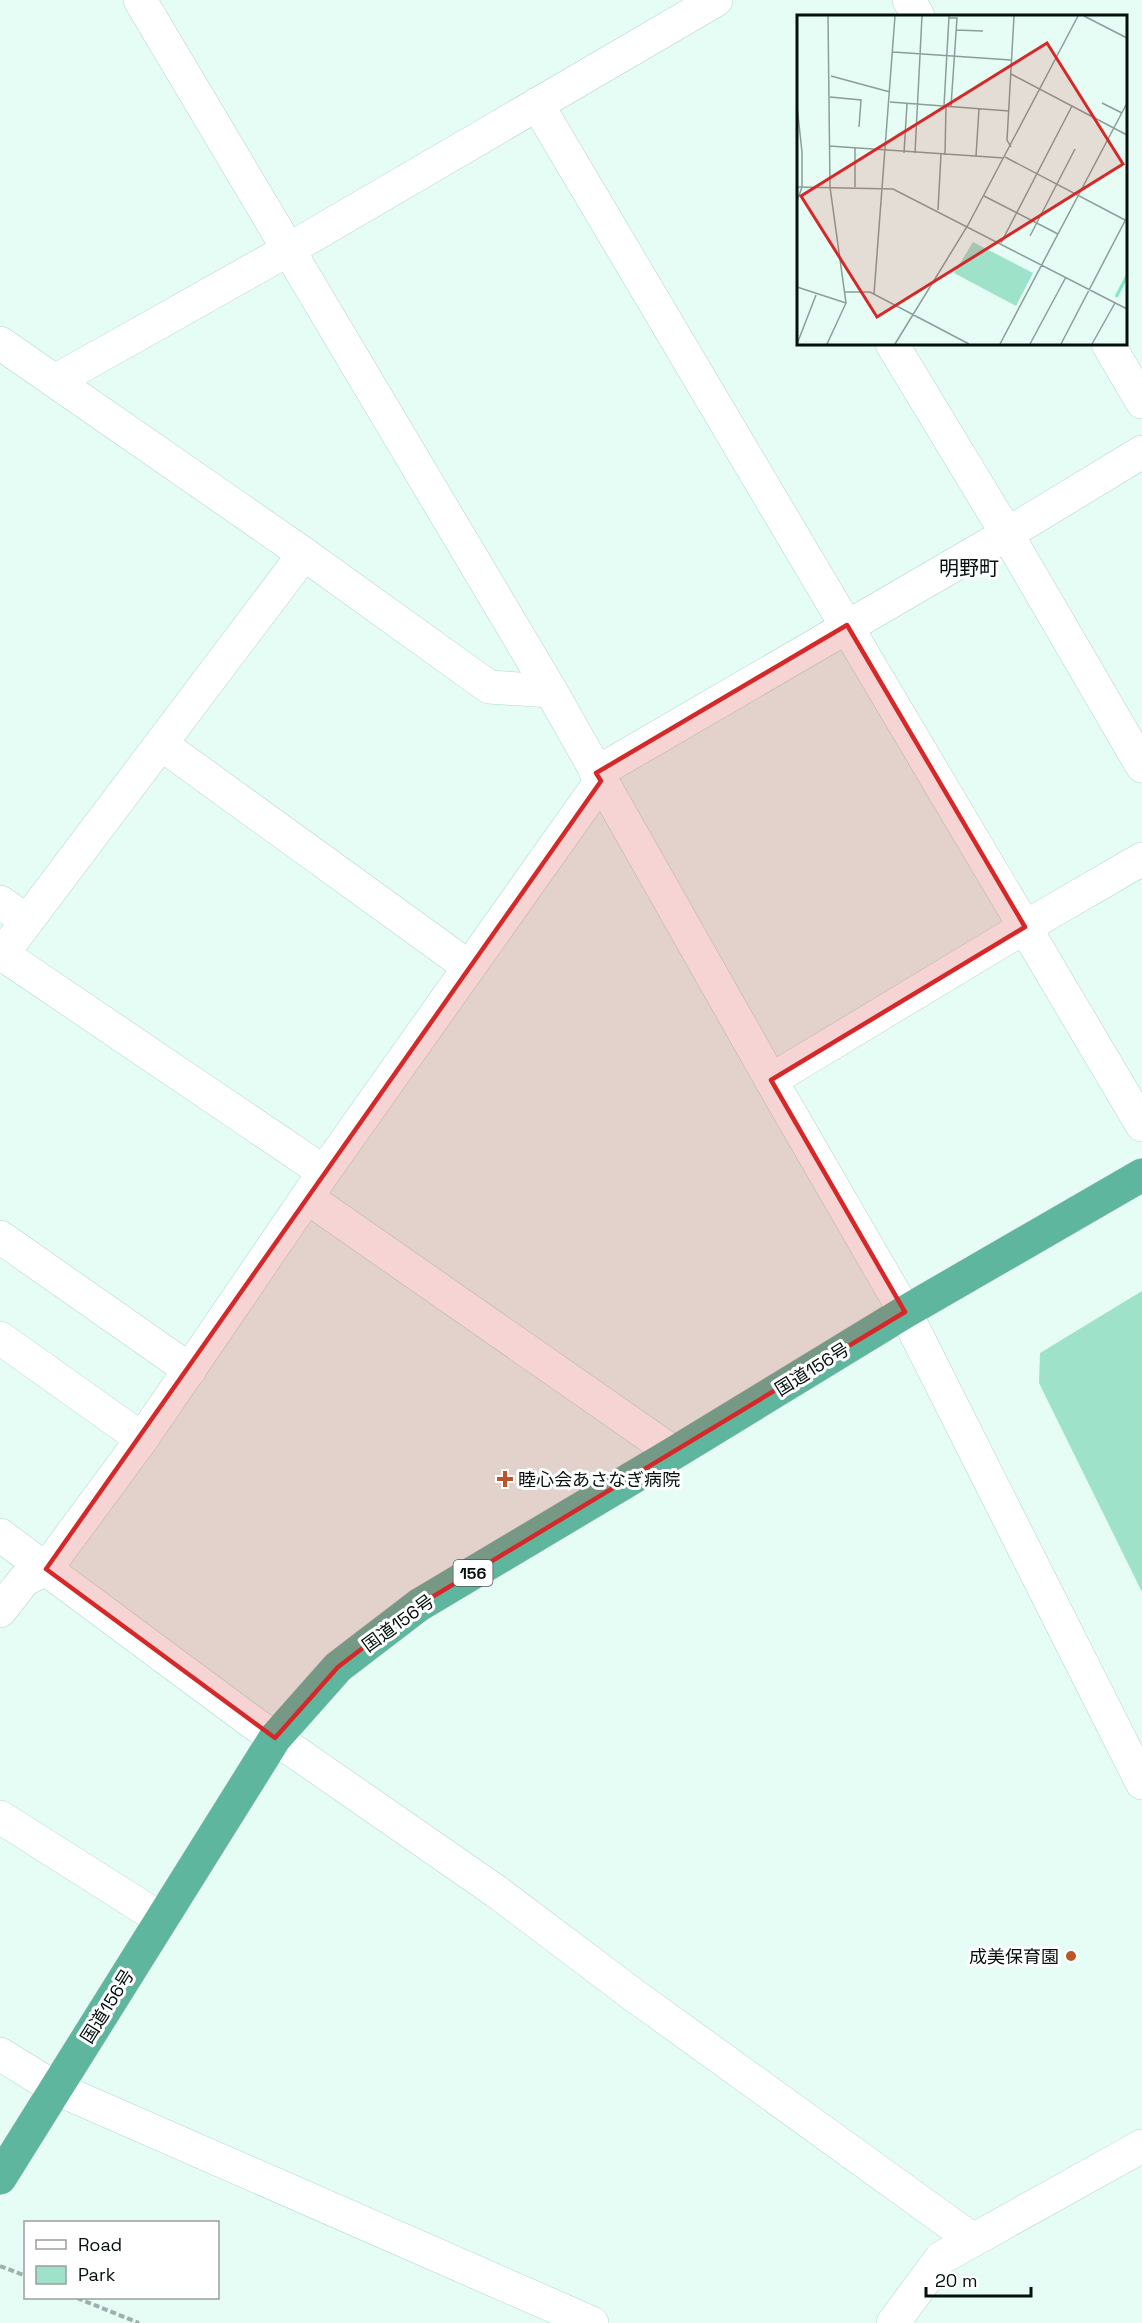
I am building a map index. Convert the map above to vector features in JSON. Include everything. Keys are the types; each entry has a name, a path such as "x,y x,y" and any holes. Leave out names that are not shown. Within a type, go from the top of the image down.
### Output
{"highway":[{"name":"国道156号","path":"0,2178 275,1738 338,1667 419,1605 674,1454 904,1312 1142,1175"}],"street":[{"path":"140,0 551,691 904,1312 1142,1783"},
{"path":"55,381 288,250 716,0"},
{"path":"909,0 917,15"},
{"path":"537,104 1142,1125"},
{"path":"0,343 304,554 489,687 551,691"},
{"path":"893,345 1007,534 1142,766"},
{"path":"1109,345 1142,402"},
{"path":"0,1611 24,1580 46,1569 142,1439 599,777 847,625 1007,534 1142,452"},
{"path":"304,554 1,956 316,1185 674,1454"},
{"path":"161,744 469,967"},
{"path":"771,1080 1024,927 1142,860"},
{"path":"0,902 27,921"},
{"path":"0,1237 190,1370"},
{"path":"0,1338 142,1439"},
{"path":"0,1535 275,1738 497,1892 635,1996 973,2240"},
{"path":"0,1817 161,1919"},
{"path":"0,2054 55,2088 592,2323"},
{"path":"893,2323 940,2258 1142,2146"}],"path":[{"path":"0,2266 24,2275"},
{"path":"79,2299 139,2323"}],"highlighted area":[{"path":"847,625 1025,927 771,1080 905,1312 419,1605 338,1667 275,1738 46,1569 601,781 596,773"}],"green space":[{"path":"1142,1291 1142,1592 1039,1383 1040,1353"}],"place":[{"name":"睦心会あさなぎ病院","path":"505,1479"},
{"name":"成美保育園","path":"1071,1956"}],"district":[{"name":"明野町","path":"969,568"}]}
